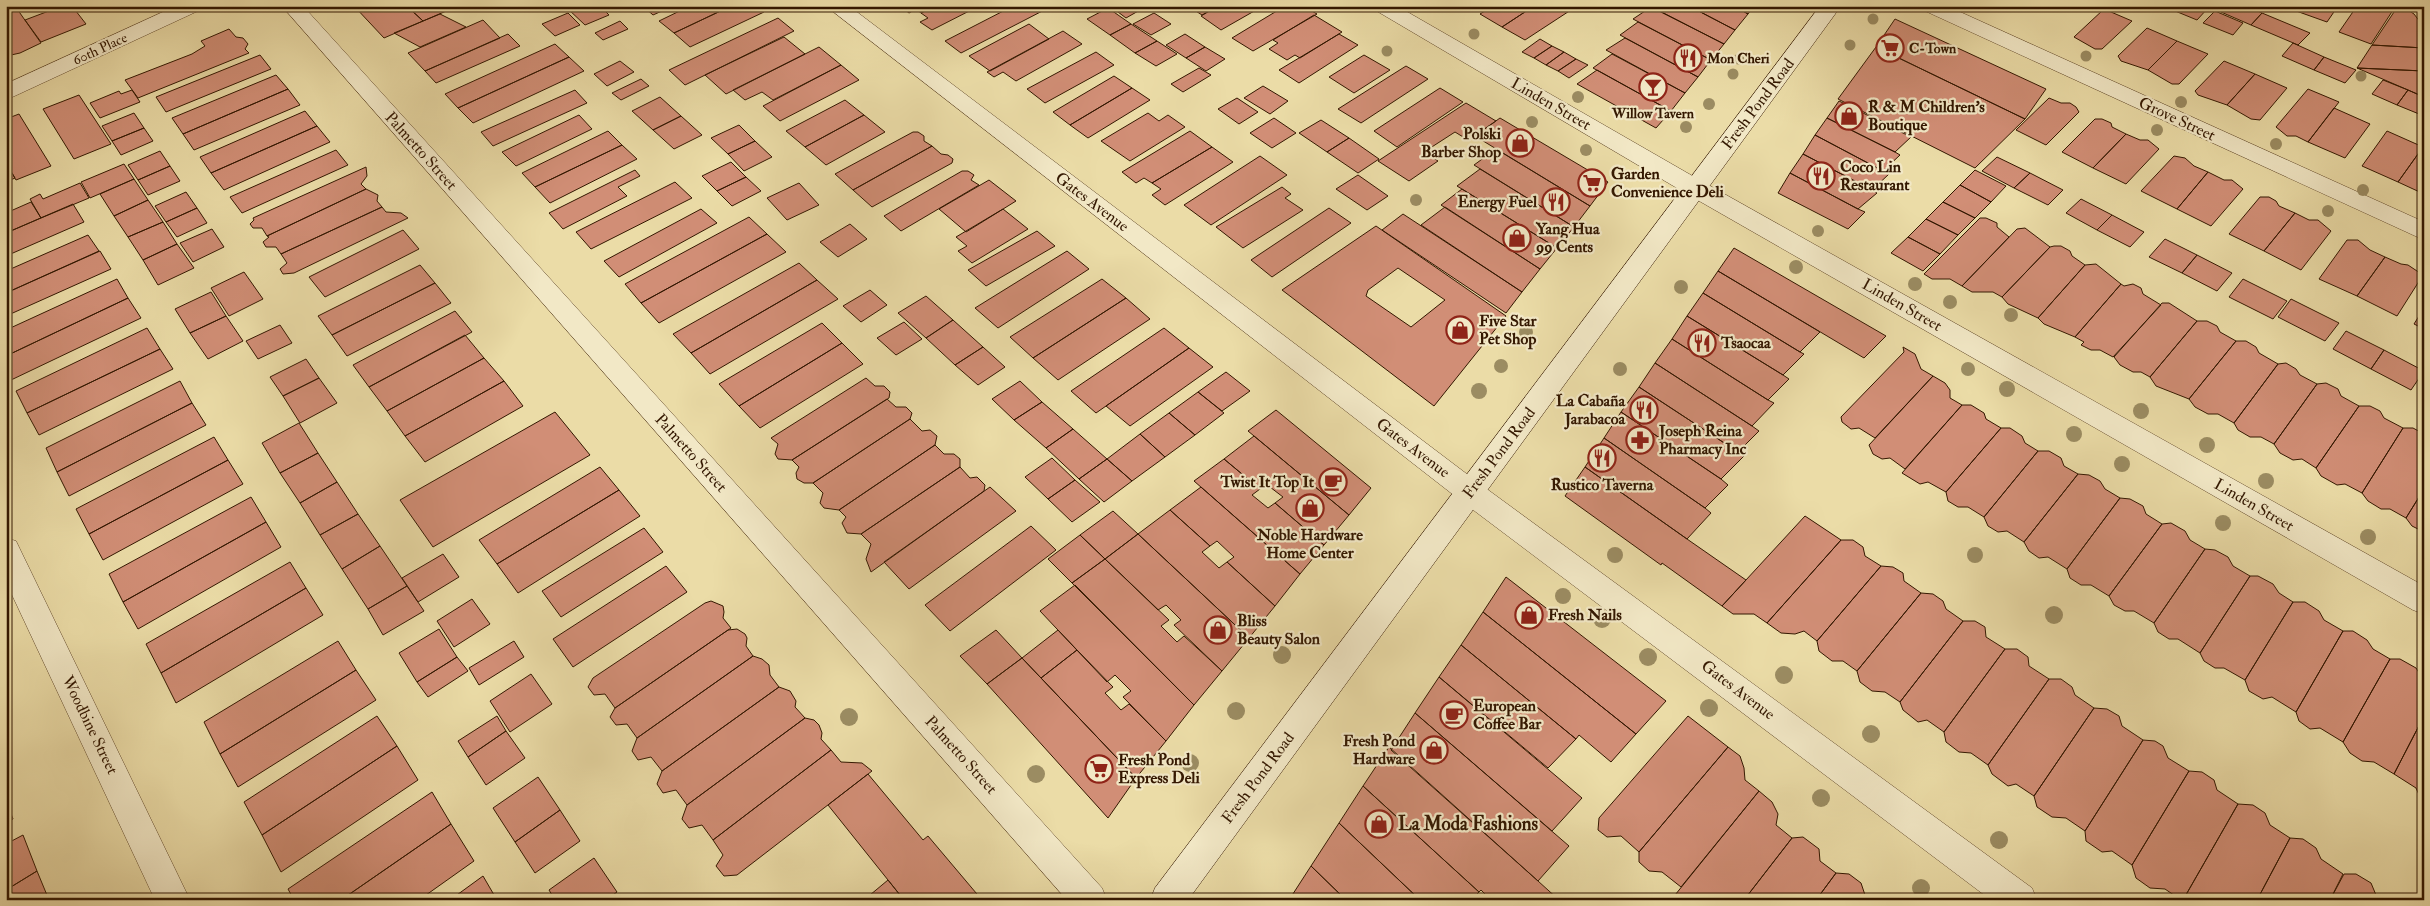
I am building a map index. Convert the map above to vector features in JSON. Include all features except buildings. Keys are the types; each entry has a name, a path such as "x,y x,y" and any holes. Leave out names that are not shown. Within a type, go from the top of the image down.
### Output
{"street":[{"name":"60th Place","path":"6,93 193,6"},
{"name":"Palmetto Street","path":"292,6 1090,900"},
{"name":"Gates Avenue","path":"836,6 1470,492 2020,900"},
{"name":"Linden Street","path":"1382,6 1695,188 2424,601"},
{"name":"Fresh Pond Road","path":"1168,900 1830,6"},
{"name":"Grove Street","path":"1930,6 2424,232"},
{"name":"Woodbine Street","path":"6,550 173,900"}],"place":[{"name":"C-Town","path":"1890,48"},
{"name":"Mon Cheri","path":"1688,58"},
{"name":"Willow Tavern","path":"1653,87"},
{"name":"R & M Children's Boutique","path":"1849,116"},
{"name":"Polski Barber Shop","path":"1520,143"},
{"name":"Coco Lin Restaurant","path":"1821,176"},
{"name":"Garden Convenience Deli","path":"1592,183"},
{"name":"Energy Fuel","path":"1556,202"},
{"name":"Yang Hua 99 Cents","path":"1517,238"},
{"name":"Five Star Pet Shop","path":"1460,330"},
{"name":"Tsaocaa","path":"1702,343"},
{"name":"La Cabaña Jarabacoa","path":"1644,410"},
{"name":"Joseph Reina Pharmacy Inc","path":"1640,440"},
{"name":"Rustico Taverna","path":"1602,458"},
{"name":"Twist It Top It","path":"1333,482"},
{"name":"Noble Hardware Home Center","path":"1310,508"},
{"name":"Fresh Nails","path":"1529,615"},
{"name":"Bliss Beauty Salon","path":"1218,630"},
{"name":"European Coffee Bar","path":"1454,715"},
{"name":"Fresh Pond Hardware","path":"1434,750"},
{"name":"Fresh Pond Express Deli","path":"1099,769"},
{"name":"La Moda Fashions","path":"1379,824"}]}
